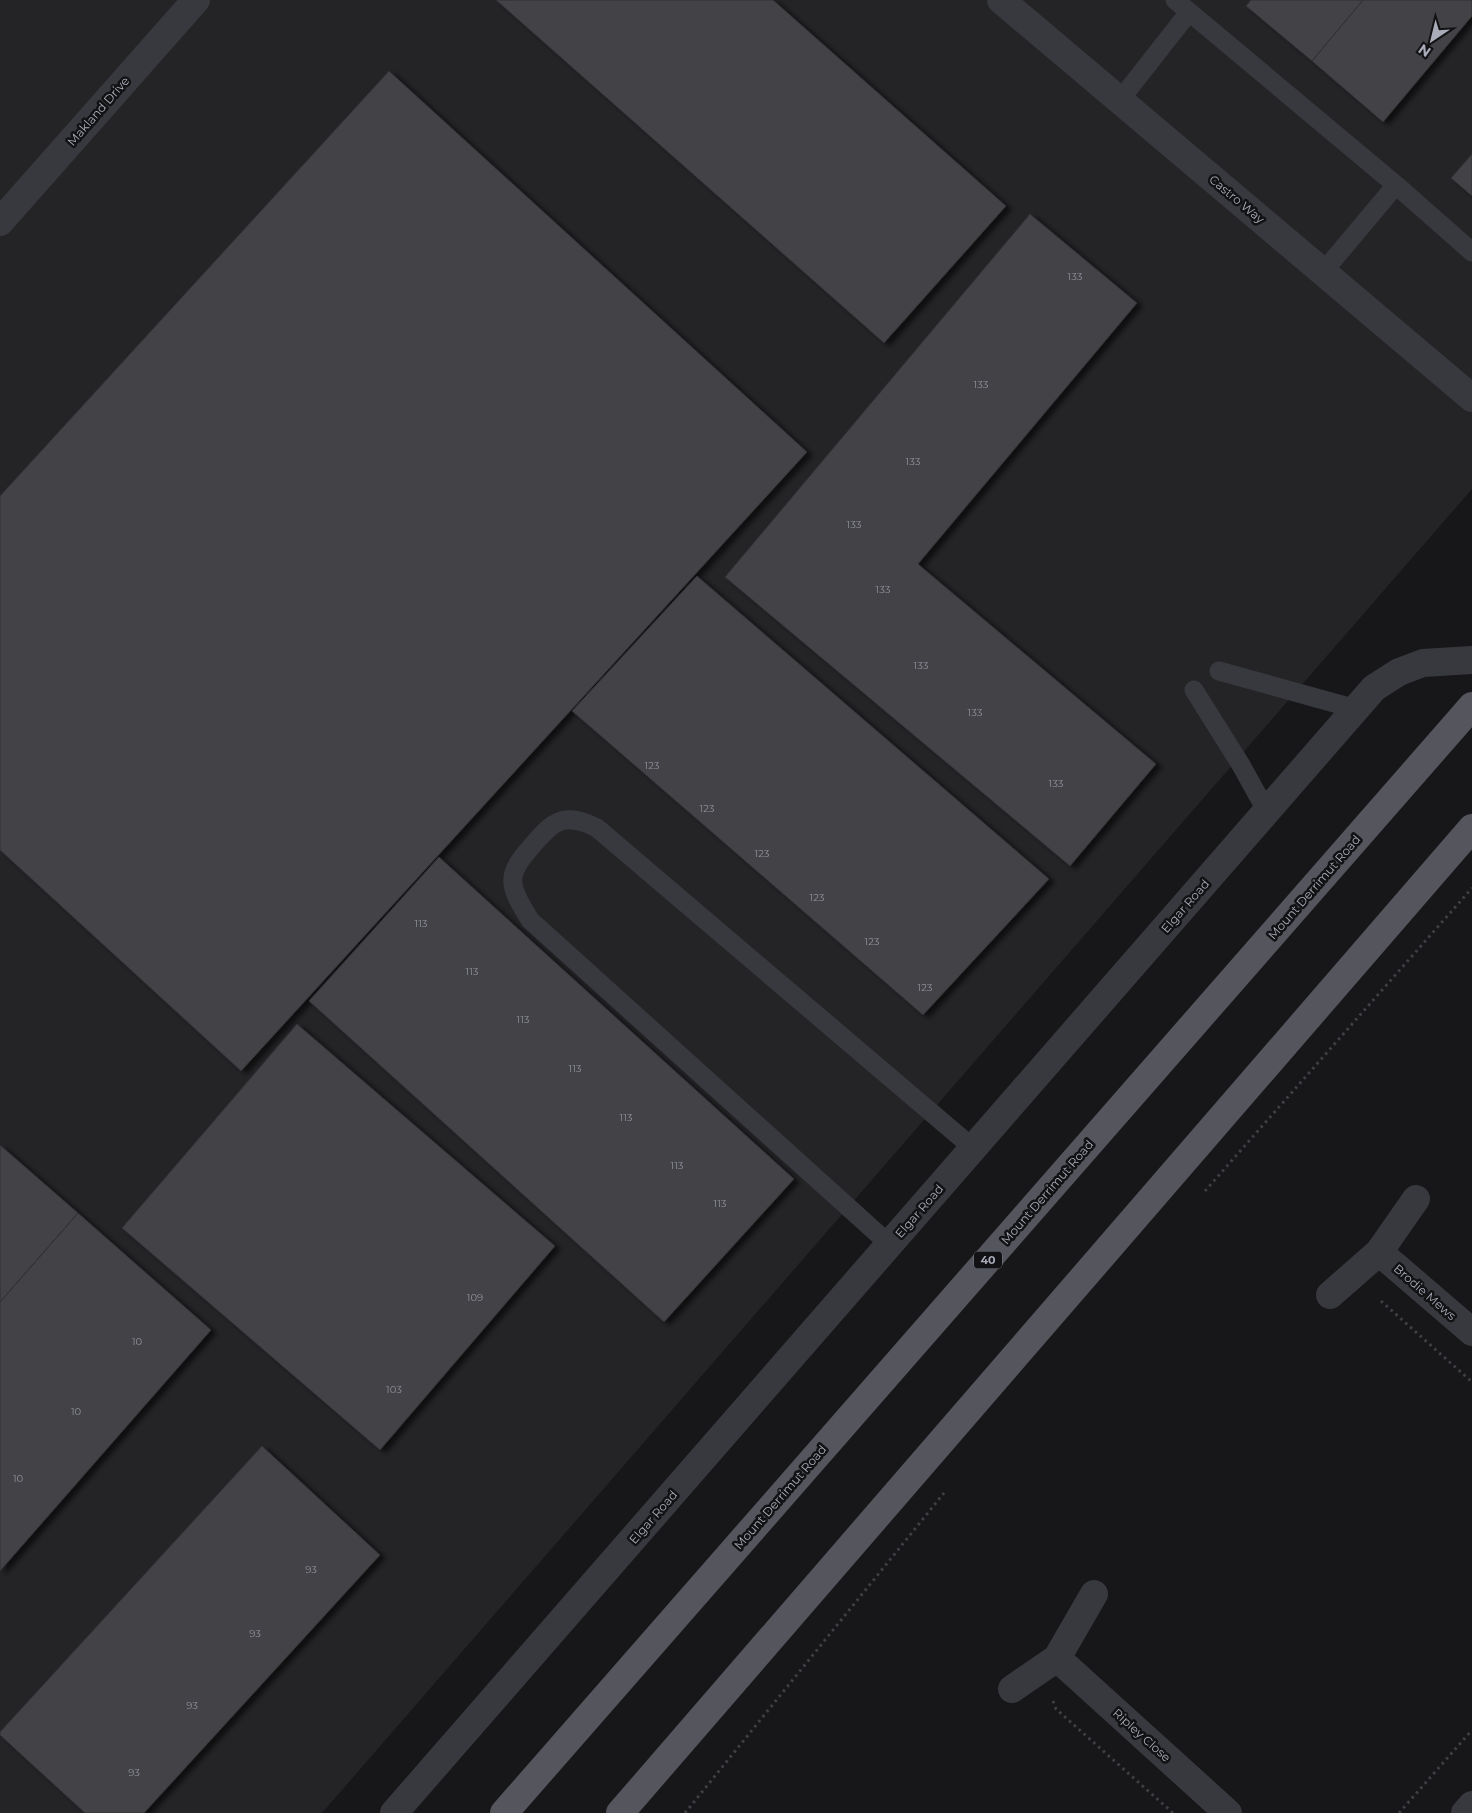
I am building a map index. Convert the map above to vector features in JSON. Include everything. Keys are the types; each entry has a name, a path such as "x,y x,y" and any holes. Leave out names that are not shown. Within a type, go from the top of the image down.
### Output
{"main road":[{"name":"Mount Derrimut Road","path":"504,1813 1472,706"},
{"path":"620,1813 1472,828"}],"street":[{"name":"Makland Drive","path":"0,222 196,0"},
{"name":"Castro Way","path":"1001,0 1472,398"},
{"name":"Elgar Road","path":"394,1813 1374,688 1399,672 1423,663 1472,660"},
{"path":"1330,1295 1378,1252 1416,1199"},
{"name":"Brodie Mews","path":"1378,1252 1472,1332"},
{"path":"1012,1689 1057,1658 1094,1594"},
{"name":"Ripley Close","path":"1057,1658 1228,1813"},
{"path":"1465,1813 1472,1805"}],"lane":[{"path":"1175,0 1396,185 1472,252"},
{"path":"1120,100 1189,12"},
{"path":"1323,272 1396,185"},
{"path":"1219,670 1356,709"},
{"path":"1194,690 1267,812"},
{"path":"889,1244 530,920 517,900 513,877 521,857 549,826 564,820 582,820 598,828 973,1148"}],"path":[{"path":"1204,1193 1472,888"},
{"path":"1355,1274 1387,1307 1472,1382"},
{"path":"685,1813 947,1489"},
{"path":"1398,1813 1472,1730"}],"shaded area":[{"path":"0,0 1472,0 1472,489 322,1813 0,1813"}],"building":[{"path":"496,0 773,0 1006,206 884,343"},
{"path":"1251,0 1363,0 1312,61 1246,6"},
{"path":"1363,0 1472,0 1472,16 1383,122 1312,61"},
{"path":"389,71 807,452 241,1071 0,850 0,496"},
{"path":"1472,154 1472,196 1451,178"},
{"path":"1030,214 1137,303 918,564 1156,764 1070,866 725,577"},
{"path":"697,576 1049,879 923,1015 572,711"},
{"path":"439,857 794,1179 664,1322 309,1001"},
{"path":"297,1024 555,1246 380,1450 122,1228"},
{"path":"0,1145 78,1213 0,1302"},
{"path":"78,1213 211,1330 0,1571 0,1302"},
{"path":"262,1446 380,1555 144,1813 85,1813 0,1735 0,1732"}]}
